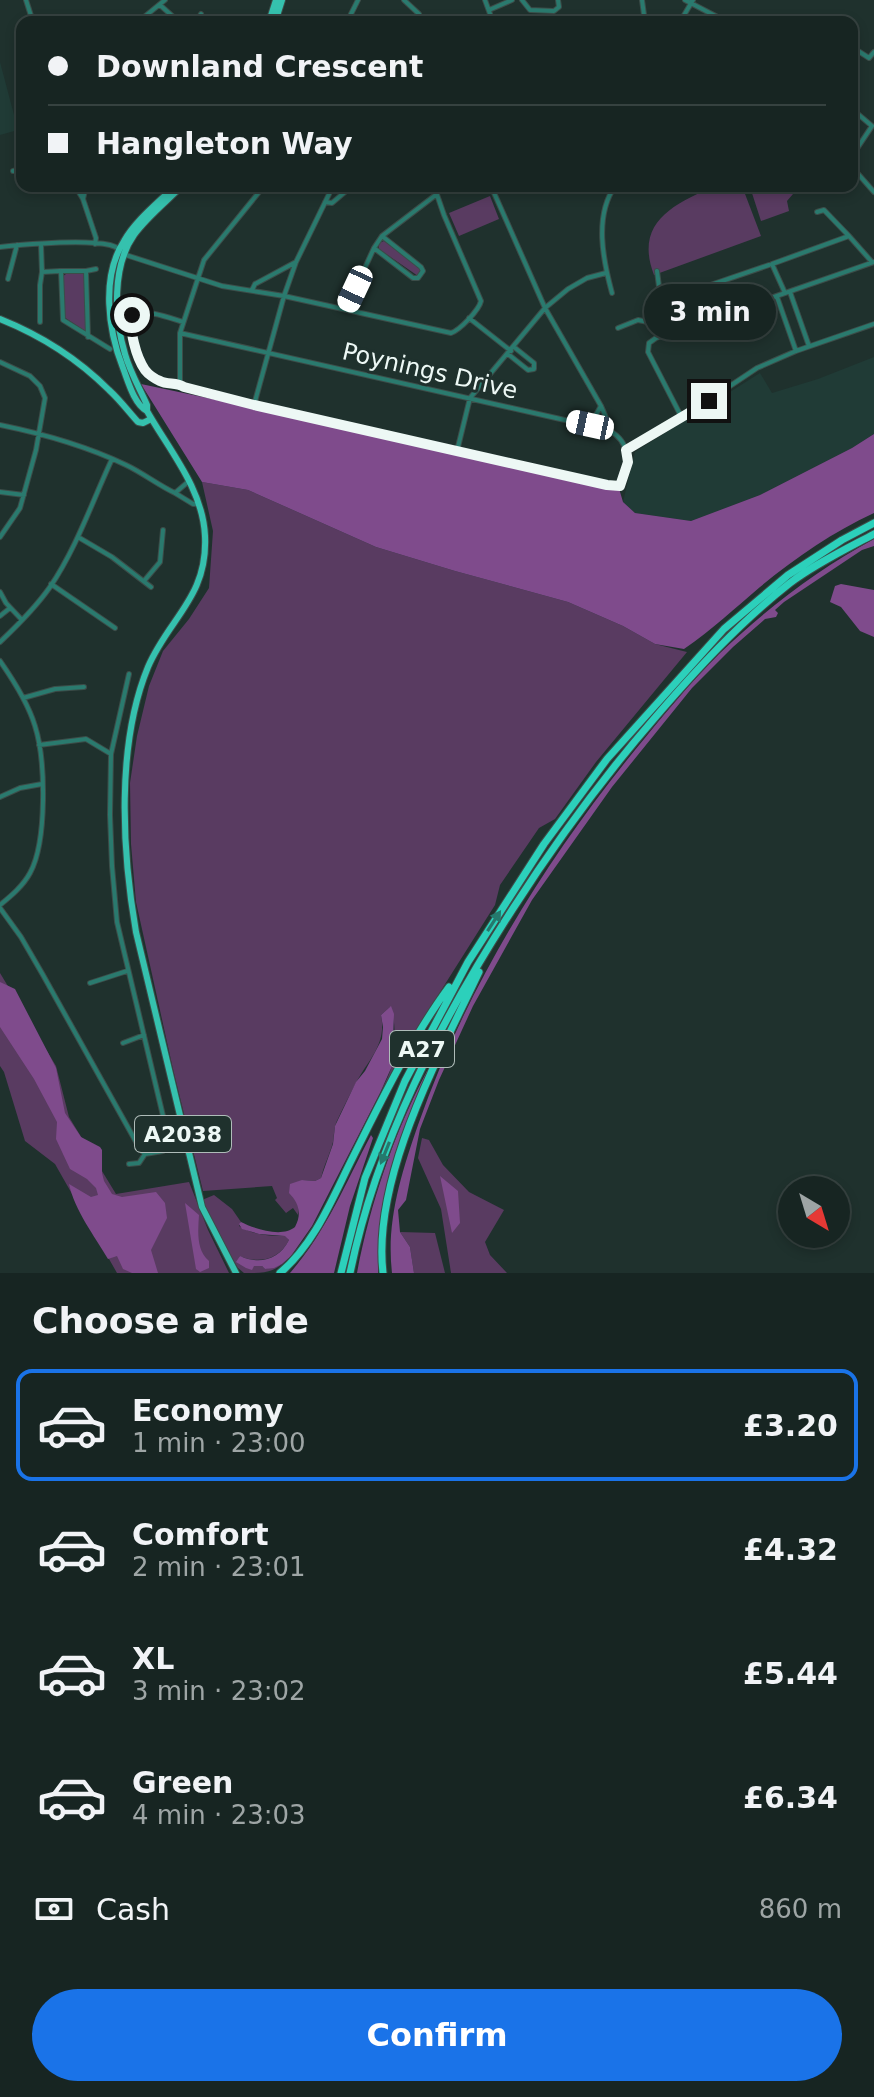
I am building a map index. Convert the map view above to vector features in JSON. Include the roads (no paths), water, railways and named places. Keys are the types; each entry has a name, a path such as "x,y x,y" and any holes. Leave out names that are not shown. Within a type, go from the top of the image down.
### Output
{"highway":[{"name":"A27","path":"341,1273 354,1216 372,1159 405,1081 468,962 531,862 607,759 724,629 788,575 874,523"},
{"name":"A27","path":"350,1273 374,1181 407,1099 456,1002 552,849 614,765 729,636 792,582 874,534"},
{"name":"A27","path":"383,1273 381,1246 384,1218 406,1137 428,1077 497,934"},
{"name":"A27","path":"280,1273 312,1236 403,1063 443,995 468,962"}],"main road":[{"path":"122,250 173,192"},
{"name":"A2038","path":"122,250 115,322 147,411 189,481 199,504 206,537 201,574 188,605 154,656 138,697 127,772 124,834 129,890 136,932 202,1207 237,1272"},
{"path":"0,319 52,345 85,368 111,391 138,422 145,423 151,419"}],"street":[{"path":"404,0 420,16"},
{"path":"485,0 491,16"},
{"path":"489,10 512,0"},
{"path":"524,0 530,10 554,11 559,7 558,0"},
{"path":"685,0 716,16"},
{"path":"146,16 163,2"},
{"path":"858,51 869,58 874,52"},
{"path":"858,147 873,126"},
{"path":"858,174 874,192"},
{"path":"79,192 96,238 95,244"},
{"path":"83,199 85,192"},
{"path":"180,384 180,333 196,279 204,260 259,192"},
{"path":"254,405 296,262 330,192"},
{"path":"325,202 332,203 345,192"},
{"path":"183,322 140,312 132,315 130,323 145,372 163,383 180,384 254,405 620,486 628,462 626,450 618,435 609,430 601,406 545,308 494,192"},
{"path":"611,192 604,209 602,233 606,273 612,293"},
{"path":"0,247 110,245 126,255 222,286 284,296 451,333 458,331 480,307 480,294 437,194 382,236 346,309"},
{"path":"682,418 648,352 649,343 873,262 824,210 817,212"},
{"path":"374,248 413,278 421,275 421,267 382,236"},
{"path":"809,346 788,293 772,264 849,236"},
{"path":"40,322 41,244"},
{"path":"8,279 17,245"},
{"path":"252,290 255,284 296,262"},
{"path":"661,302 769,265"},
{"path":"42,272 96,269"},
{"path":"61,271 63,320 110,349"},
{"path":"86,271 88,337"},
{"path":"657,271 665,335"},
{"path":"457,451 470,398 545,308 587,278 606,273"},
{"path":"777,297 796,351"},
{"path":"469,318 511,351 528,370 534,369 534,363 511,351"},
{"path":"618,328 638,320 648,322 662,319"},
{"path":"626,450 682,418 757,368 874,324"},
{"name":"Poynings Drive","path":"180,333 609,430"},
{"path":"0,362 30,376 43,390 45,402 24,495 17,514 0,537"},
{"path":"590,425 601,406"},
{"path":"0,425 39,433 96,452 134,469 193,504 199,504"},
{"path":"0,642 51,584 78,537 112,459"},
{"path":"175,493 189,481"},
{"path":"0,492 24,495"},
{"path":"144,581 160,562 163,530"},
{"path":"78,537 112,557 151,587"},
{"path":"51,584 115,628"},
{"path":"0,592 22,620"},
{"path":"0,616 10,608"},
{"path":"0,661 23,698 34,724 42,784 41,827 33,864 25,881 0,906 36,962 145,1154"},
{"path":"129,674 111,754 112,866 117,922 127,971 169,1141 165,1150 145,1154"},
{"path":"23,698 55,689 84,687"},
{"path":"39,745 86,739 111,754"},
{"path":"0,797 20,788 42,784"},
{"path":"90,983 127,971"},
{"path":"123,1043 144,1035"},
{"path":"129,1164 139,1163 145,1154"}]}
